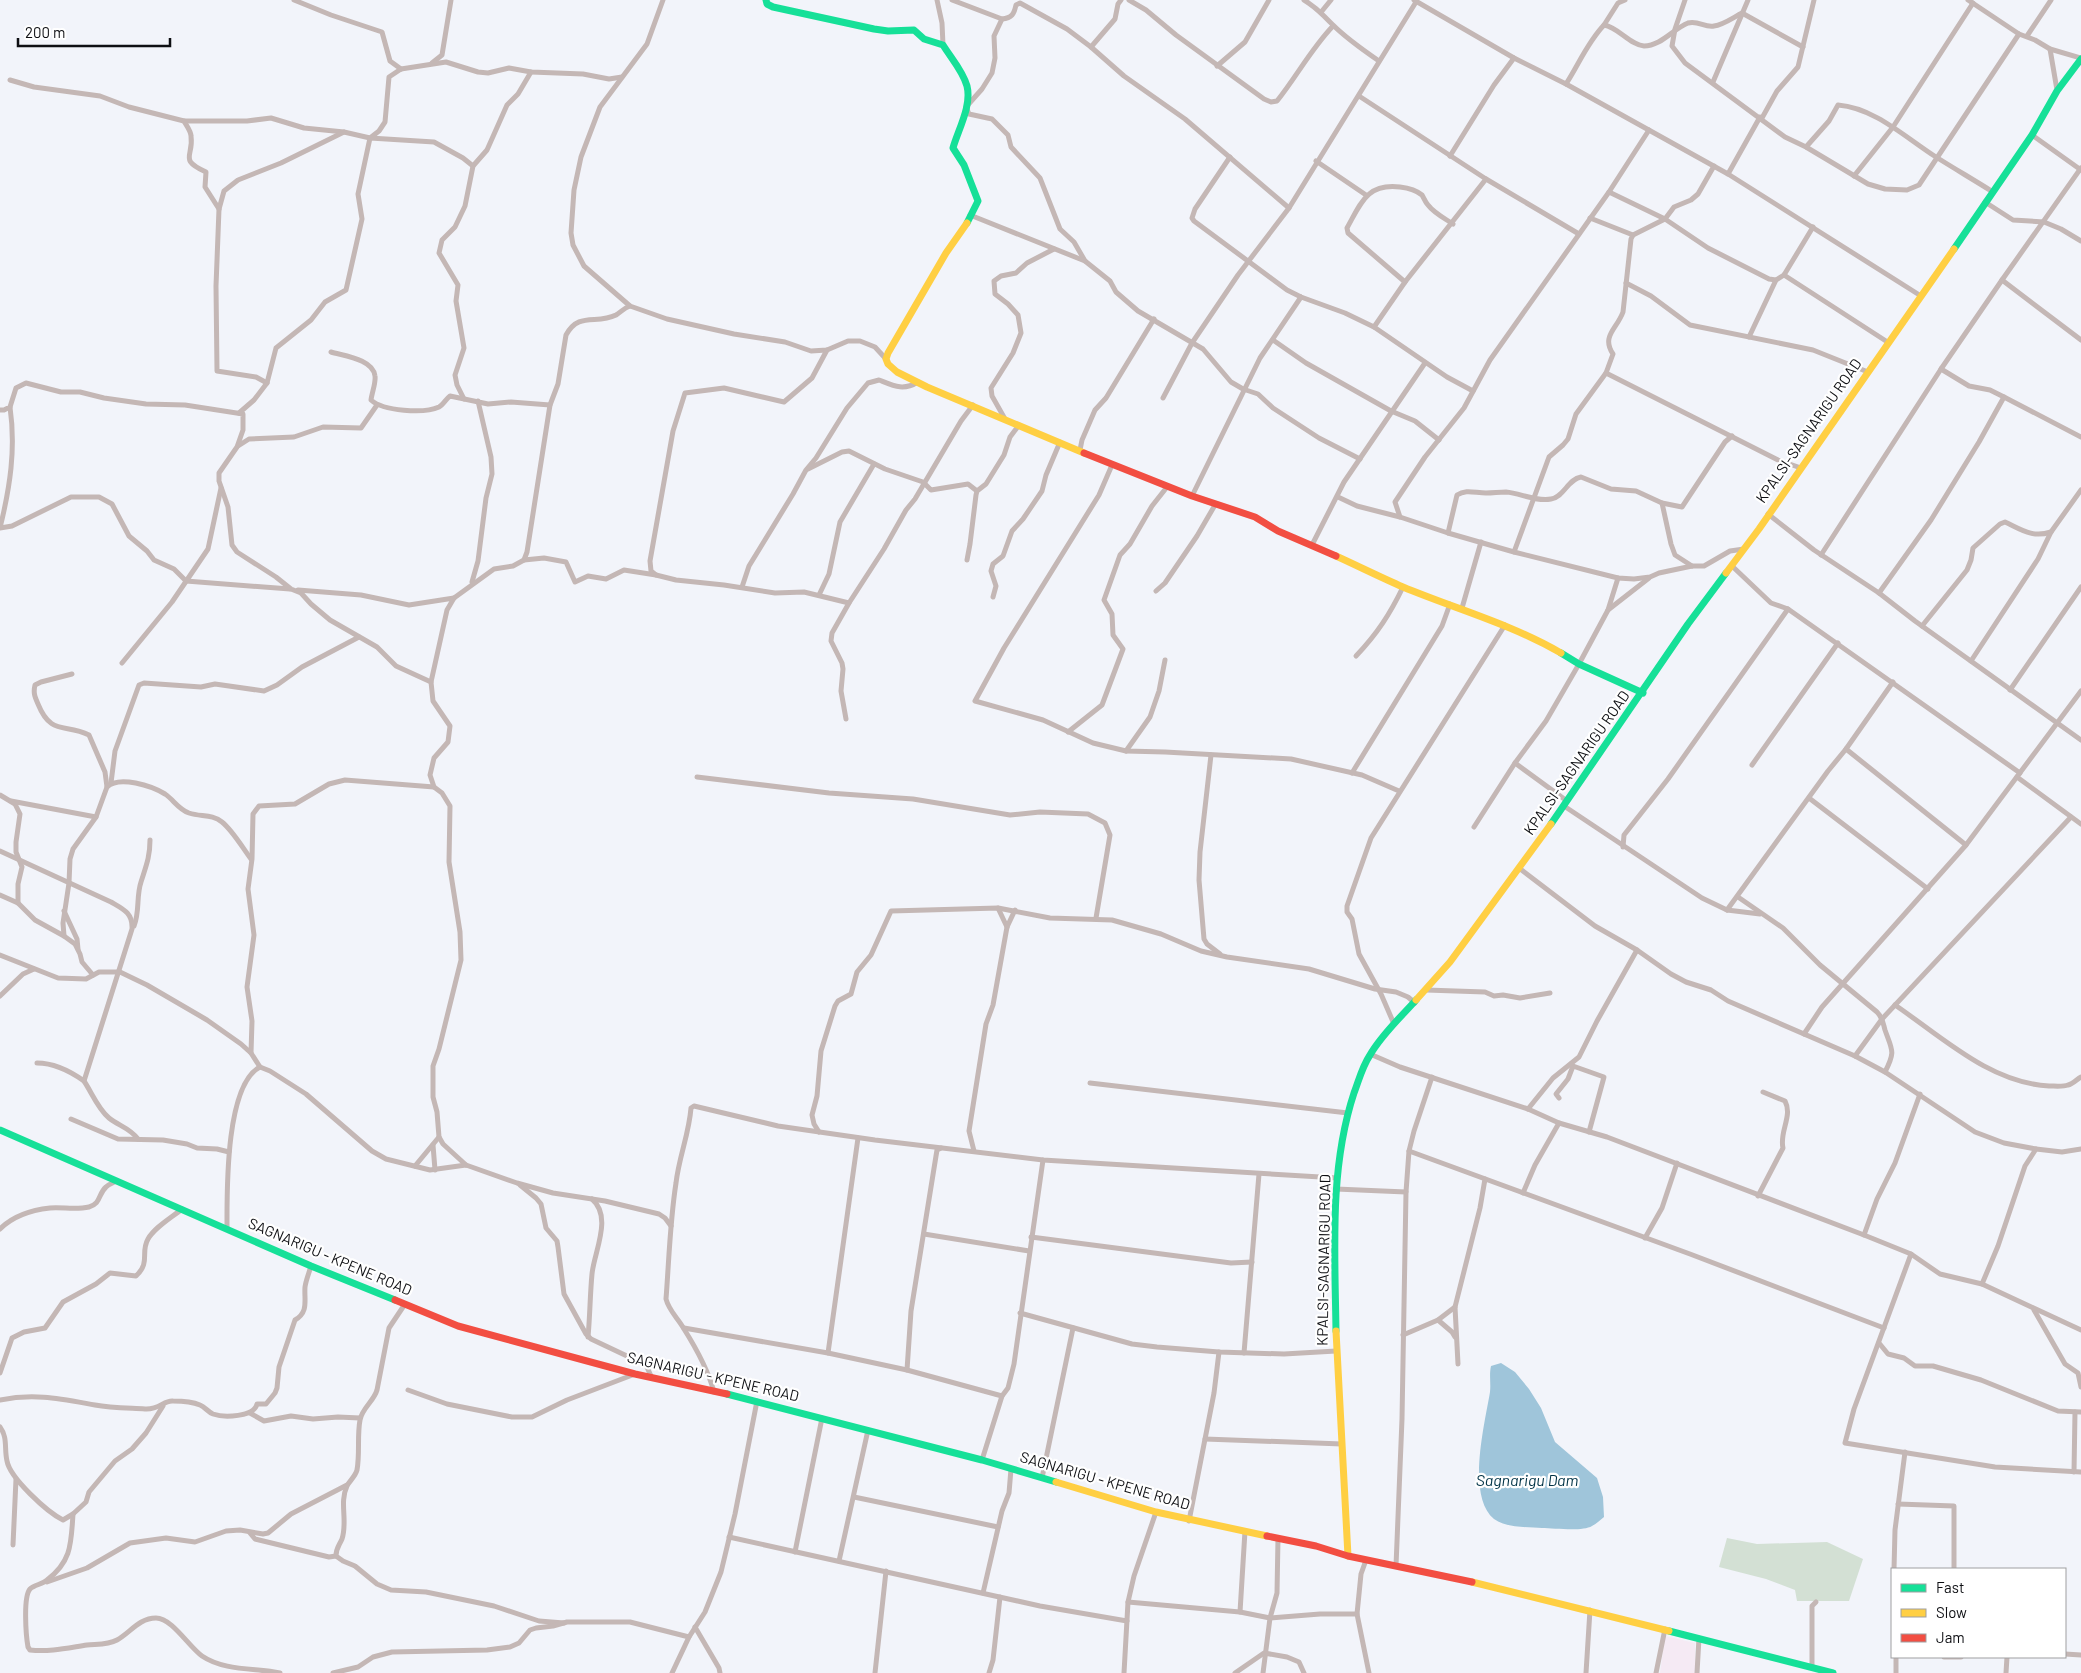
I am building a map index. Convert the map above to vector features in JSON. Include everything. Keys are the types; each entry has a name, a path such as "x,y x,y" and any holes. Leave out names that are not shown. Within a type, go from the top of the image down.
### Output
{"street":[{"path":"294,0 382,32 390,61 401,69"},
{"path":"430,65 442,55 452,0"},
{"path":"663,0 647,44 600,107 582,157 574,190 572,245 584,266 630,306 668,319 734,334 785,342 811,351 827,350 848,341 860,341 875,347 897,372 918,382 1112,465 1192,496 1255,517 1278,531 1403,587 1462,608 1538,640 1579,664 1642,693"},
{"path":"766,0 767,4 773,7 874,29 888,31 906,28 914,30 924,39 943,46"},
{"path":"886,359 946,252 978,201 964,165 953,148 955,134 966,106 968,88 943,46 942,23 937,0"},
{"path":"952,0 1002,19 1009,18 1014,13 1016,5 1020,2 1067,29 1124,76 1185,119 1289,208"},
{"path":"1091,47 1115,20 1118,4 1121,0"},
{"path":"1129,0 1146,10 1217,66 1271,102 1277,101 1294,79 1317,43 1333,26"},
{"path":"1217,66 1245,42 1269,0"},
{"path":"1304,0 1322,11 1333,26 1357,47 1379,61"},
{"path":"1322,11 1331,0"},
{"path":"1566,84 1586,48 1604,25 1618,2 1625,0"},
{"path":"1685,0 1675,29 1672,46 1685,63 1785,137 1806,147 1868,184 1885,190 1907,190 1919,185 2019,34"},
{"path":"1713,82 1748,0"},
{"path":"1728,174 1776,90 1798,67 1814,0"},
{"path":"2026,36 2051,0"},
{"path":"1164,398 1192,343 1289,208 1316,161 1359,96 1415,1 1514,58 1566,84 1728,174 1921,296"},
{"path":"1854,176 1893,127 1970,2 2019,34 2050,49 2081,58"},
{"path":"1604,25 1642,46 1654,45 1675,29 1693,22 1716,26 1742,14"},
{"path":"1742,14 1804,47"},
{"path":"966,106 982,89 992,73 995,58 994,36 1002,19"},
{"path":"2050,49 2058,91"},
{"path":"1450,156 1494,85 1514,58"},
{"name":"KPALSI-SAGNARIGU ROAD","path":"1348,1556 1336,1350 1336,1189 1340,1150 1348,1113 1358,1079 1370,1054 1394,1024 1415,1003 1450,962 1565,804 1688,624 1732,566 1889,343 2032,135 2058,91 2081,58"},
{"path":"239,414 254,400 267,383 276,348 312,320 325,302 346,290 362,219 358,194 370,138 379,131 385,122 389,77 401,69 446,62 478,72 488,73 509,68 531,72 583,74 609,79 622,77"},
{"path":"464,399 457,385 455,375 464,348 456,301 458,285 454,274 439,253 442,240 455,227 465,206 473,166 487,150 507,104 518,94 531,72"},
{"path":"10,80 34,87 100,96 129,107 184,121 247,121 271,118 304,128 344,132 370,138 434,142 463,158 473,166"},
{"path":"1359,96 1486,179 1579,234"},
{"path":"1806,147 1830,121 1838,105 1849,106 1893,127 1992,192"},
{"path":"966,106 969,114 992,119 1008,135 1010,147 1040,178 1060,229 1074,242 1085,261"},
{"path":"184,121 192,135 188,158 193,166 206,172 205,186 220,209"},
{"path":"1400,517 1395,502 1424,457 1464,408 1490,360 1609,192 1649,130"},
{"path":"267,383 256,377 217,371 216,286 220,209 224,191 238,180 281,163 344,132"},
{"path":"1821,555 1941,370 2081,169 2032,135"},
{"path":"1230,157 1195,209 1192,218 1249,262 1301,297 1345,313 1374,327 1447,377 1474,390"},
{"path":"1316,161 1366,195"},
{"path":"1514,552 1549,457 1568,439 1576,414 1606,373 1613,354 1608,342 1623,312 1629,246 1633,235 1666,219 1674,207 1698,194 1714,166"},
{"path":"1374,327 1406,282 1453,224 1486,179"},
{"path":"1406,282 1348,233 1347,228 1366,195 1380,187 1391,186 1412,189 1421,195 1428,206 1436,213 1453,224"},
{"path":"1609,192 1666,219 1708,248 1769,279 1776,280"},
{"path":"1985,202 2013,220 2044,222 2061,228 2081,241"},
{"path":"970,215 1085,261 1110,282 1116,292 1138,311 1203,349 1231,382 1243,389 1258,394 1273,408 1318,438 1360,459"},
{"path":"1590,218 1633,235"},
{"path":"1749,337 1776,280 1784,275 1813,227"},
{"path":"1005,419 992,396 991,388 1014,352 1021,333 1018,315 995,294 994,282 1001,276 1016,273 1027,263 1054,249"},
{"path":"1784,275 1889,343"},
{"path":"2002,280 2081,340"},
{"path":"1626,283 1651,296 1690,325 1813,350 1868,372"},
{"path":"1192,496 1243,389 1260,358 1301,297"},
{"path":"524,560 527,552 550,405 558,384 560,361 566,335 570,328 582,319 599,319 616,315 630,306"},
{"path":"1080,450 1082,440 1095,410 1106,398 1154,319"},
{"path":"1273,340 1306,363 1391,411 1415,421 1439,440"},
{"path":"656,575 651,571 650,561 674,431 685,393 724,388 784,402 812,378 827,350"},
{"path":"331,352 368,363 374,370 375,378 371,400 377,405 404,410 418,410 440,407 450,396 488,404 511,402 550,405"},
{"path":"1312,545 1344,482 1425,363"},
{"path":"1941,370 1968,386 1990,390 2063,426 2081,437"},
{"path":"1606,373 1778,460 1801,468"},
{"path":"742,587 749,566 806,470 816,458 847,408 868,383 879,380 901,388 910,387 918,382"},
{"path":"431,682 396,666 377,647 330,620 301,593 291,590 276,577 237,552 232,545 228,508 221,488 219,473 237,446 243,430 243,414 184,406 146,404 104,398 80,392 61,392 26,383 16,388 10,407 13,454 10,485 0,528 12,526 71,497 99,497 112,504 129,536 147,551 154,560 174,569 186,581 291,590 361,595 409,605 454,598"},
{"path":"1879,593 1936,512 2004,397"},
{"path":"472,583 478,561 484,512 492,474 491,457 478,401"},
{"path":"237,446 249,438 294,437 323,427 361,428 377,405"},
{"path":"846,719 840,691 842,663 831,641 832,633 923,482 973,406"},
{"path":"0,410 10,407"},
{"path":"967,560 978,491 986,484 1004,455 1010,437 1019,425"},
{"path":"1448,533 1457,495 1463,491 1506,492 1534,498 1552,499 1559,496 1576,478 1581,477 1611,489 1636,491 1662,503 1682,507 1725,442 1732,436"},
{"path":"993,597 996,586 991,571 993,564 1003,556 1012,531 1023,519 1042,491 1046,475 1060,442"},
{"path":"806,470 845,451 923,482 931,490 968,484 978,491"},
{"path":"819,595 829,574 840,522 874,464"},
{"path":"1112,465 1100,495 1004,648 975,701 1043,720 1093,743 1126,752 1165,752 1291,760 1352,773 1399,791"},
{"path":"1068,732 1102,705 1123,649 1113,635 1112,614 1104,600 1120,555 1130,544 1152,506 1167,486"},
{"path":"122,663 172,602 208,549 221,488"},
{"path":"1971,661 2038,559 2051,532 2081,490"},
{"path":"1338,497 1374,512 1400,517 1514,552 1618,578 1650,577"},
{"path":"1662,503 1675,555 1692,566"},
{"path":"1156,590 1165,583 1197,536 1214,504"},
{"path":"1768,514 1821,555 1879,593 2081,740"},
{"path":"1922,626 1967,570 1973,548 2000,524 2005,522 2039,536 2051,532"},
{"path":"1462,608 1481,542"},
{"path":"1608,610 1650,577 1659,573 1692,566 1704,566 1730,551 1744,549"},
{"path":"434,788 430,775 434,758 448,742 450,726 433,701 431,682 447,610 454,598 472,583 494,569 513,566 524,560 544,558 566,562 575,582 588,576 606,579 624,570 676,580 742,587 775,593 804,592 849,603"},
{"path":"1732,566 1771,603 1788,609 1893,682 2081,824"},
{"path":"1474,827 1515,763 1546,721 1579,664 1608,610 1618,578"},
{"path":"1356,656 1387,619 1403,587"},
{"path":"2010,690 2081,587"},
{"path":"1352,773 1442,626 1450,604"},
{"path":"1614,838 1624,835 1668,779 1788,609"},
{"path":"1394,1024 1379,990 1359,954 1352,919 1347,912 1347,906 1371,838 1505,625"},
{"path":"64,936 64,911 73,849 96,817 109,785 115,751 139,685 144,683 201,687 215,684 264,690 277,685 302,667 359,637"},
{"path":"1752,765 1838,643"},
{"path":"1126,752 1150,717 1159,691 1165,660"},
{"path":"72,674 41,682 35,685 34,692 44,717 50,723 60,728 79,730 89,735 109,785"},
{"path":"1727,910 1893,682"},
{"path":"1804,1034 1813,1018 1966,845 2081,691"},
{"path":"1846,749 1966,845"},
{"path":"1211,755 1200,852 1199,880 1204,939 1206,944 1222,956"},
{"path":"1515,763 1565,804 1624,847 1690,891 1727,910 1762,915"},
{"path":"696,777 829,793 913,799 1010,815 1040,812 1088,814 1105,823 1110,835 1096,918"},
{"path":"251,1053 252,1021 247,987 254,935 248,889 252,859 253,814 259,806 295,804 329,784 345,780 434,788 447,798 450,806 449,862 460,932 461,960 433,1066 433,1097 437,1112 439,1137 443,1144 466,1165 553,1193 592,1199 659,1214 671,1226"},
{"path":"109,785 117,781 132,782 163,793 179,808 190,813 216,818 224,824 252,859"},
{"path":"0,795 11,801 18,808 20,814 16,852 21,860 18,904"},
{"path":"1809,798 1928,889"},
{"path":"11,801 96,817"},
{"path":"1855,1056 1882,1019 2070,817"},
{"path":"1624,835 1624,847"},
{"path":"132,928 138,916 140,883 148,862 150,840"},
{"path":"0,851 127,912 133,922 120,972 84,1081"},
{"path":"1519,868 1595,926 1637,950 1671,974 1686,982 1711,990 1728,1001 1855,1056 1885,1072 1984,1136 2004,1143 2036,1149 2062,1152 2081,1149"},
{"path":"0,895 18,904 35,920 64,936 78,949"},
{"path":"1738,897 1783,928 1815,960 1878,1012 1890,1038 1892,1058 1885,1072"},
{"path":"820,1132 814,1124 812,1116 817,1096 821,1051 828,1023 838,1001 851,994 857,972 871,955 891,911 998,908 1050,918 1112,920 1201,951 1309,970 1379,990 1400,993 1415,1003"},
{"path":"998,908 1008,927"},
{"path":"974,1151 970,1131 986,1024 993,1005 1008,927 1015,910"},
{"path":"64,911 77,939 82,962 93,975"},
{"path":"1528,1109 1553,1078 1579,1057 1637,950"},
{"path":"0,955 58,978 86,980 99,972 120,972 207,1020 251,1053 260,1067 270,1071 306,1094 372,1151 386,1159 435,1170 466,1165"},
{"path":"0,996 23,974 34,969"},
{"path":"1426,990 1485,992 1494,996 1503,995 1520,998 1550,993"},
{"path":"1895,1005 1952,1047 1994,1071 2011,1078 2029,1084 2057,1086 2068,1085 2081,1077"},
{"path":"1370,1054 1392,1064 1528,1109 1559,1123 1677,1163 1758,1196 1864,1235 1912,1254 1940,1274 1982,1284 2081,1330"},
{"path":"37,1063 46,1063 69,1071 84,1081 101,1109 109,1118 134,1132 138,1139"},
{"path":"1559,1098 1556,1094 1568,1079 1573,1066 1604,1077 1589,1132"},
{"path":"227,1229 229,1152 232,1125 240,1097 253,1070 260,1067"},
{"path":"1396,1566 1406,1192 1409,1151 1421,1107 1432,1077"},
{"path":"1090,1083 1348,1113"},
{"path":"1758,1196 1784,1148 1782,1140 1788,1111 1785,1101 1763,1092"},
{"path":"1864,1235 1877,1199 1895,1163 1920,1094"},
{"path":"714,1392 706,1369 666,1299 676,1182 682,1152 689,1133 691,1108 694,1106 778,1126 858,1138 1043,1160 1337,1178"},
{"path":"72,1119 118,1139 162,1140 197,1148 229,1152"},
{"path":"1523,1193 1535,1166 1559,1123"},
{"name":"SAGNARIGU - KPENE ROAD","path":"0,1130 311,1266 458,1326 635,1374 651,1376 757,1401 982,1460 1189,1521 1316,1546 1348,1556 1590,1610 1833,1673"},
{"path":"415,1166 439,1137"},
{"path":"828,1353 858,1138"},
{"path":"433,1145 435,1170"},
{"path":"907,1370 910,1323 937,1150 941,1148"},
{"path":"1982,1284 1998,1246 2025,1166 2036,1149"},
{"path":"1409,1151 1884,1328"},
{"path":"982,1460 1002,1396 1008,1388 1014,1364 1043,1160"},
{"path":"1645,1238 1662,1208 1677,1163"},
{"path":"1244,1353 1260,1174"},
{"path":"1458,1364 1455,1307 1480,1208 1484,1179"},
{"path":"0,1229 7,1221 15,1217 41,1210 90,1207 97,1204 106,1187 116,1181"},
{"path":"518,1183 541,1204 546,1228 557,1241 564,1294 588,1337 646,1364 651,1376"},
{"path":"1336,1189 1406,1192"},
{"path":"588,1337 593,1268 602,1231 599,1207 592,1199"},
{"path":"0,1372 12,1338 24,1332 45,1328 63,1302 96,1284 110,1273 136,1276 145,1265 148,1238 182,1210"},
{"path":"924,1234 1029,1251"},
{"path":"1031,1237 1230,1263 1252,1262"},
{"path":"1912,1254 1852,1416 1845,1443 1995,1467 2081,1472"},
{"path":"0,1400 40,1396 96,1406 154,1409 169,1401 175,1401 200,1405 213,1414 234,1415 250,1413 256,1409 257,1404 266,1404 272,1399 277,1388 279,1367 295,1320 302,1316 306,1304 305,1287 311,1266"},
{"path":"280,1673 234,1666 201,1656 165,1620 156,1618 142,1621 117,1640 105,1644 44,1651 30,1650 26,1626 28,1593 31,1588 87,1568 138,1540 176,1538 195,1542 226,1531 240,1530 263,1534 268,1533 291,1514 347,1485 353,1479 357,1470 360,1418 366,1407 374,1399 377,1390 389,1328 405,1304"},
{"path":"1403,1335 1438,1320 1455,1307"},
{"path":"2034,1309 2065,1364 2078,1373 2081,1387"},
{"path":"1020,1313 1132,1344 1244,1353 1284,1354 1336,1350"},
{"path":"1438,1320 1452,1332 1457,1342"},
{"path":"684,1328 828,1353 907,1370 1002,1396"},
{"path":"1042,1478 1073,1328"},
{"path":"1879,1343 1888,1354 1904,1358 1915,1366 1933,1366 1981,1380 2058,1411 2078,1412 2074,1472"},
{"path":"1189,1521 1214,1393 1219,1352"},
{"path":"408,1390 447,1404 512,1417 532,1417 567,1400 635,1374"},
{"path":"672,1673 717,1585 729,1537 757,1401"},
{"path":"0,1427 6,1437 7,1463 16,1479 58,1518 63,1520 86,1502 89,1492 115,1461 132,1449 146,1434 163,1405"},
{"path":"250,1413 264,1421 291,1416 313,1419 360,1418"},
{"path":"795,1552 822,1418"},
{"path":"839,1561 868,1430"},
{"path":"1205,1439 1342,1444"},
{"path":"1894,1568 1895,1530 1905,1452"},
{"path":"984,1593 998,1527 1009,1493 1012,1469"},
{"path":"13,1545 16,1479"},
{"path":"336,1556 336,1548 342,1539 344,1526 342,1503 347,1485"},
{"path":"854,1497 998,1527"},
{"path":"1898,1504 1954,1506 1954,1568"},
{"path":"1124,1673 1128,1602 1134,1576 1156,1512"},
{"path":"45,1582 67,1558 71,1542 73,1514"},
{"path":"1240,1612 1245,1531"},
{"path":"250,1532 255,1539 286,1548 329,1557 336,1556 355,1566 377,1584 391,1590 426,1592 494,1606 539,1621 564,1623 630,1622 689,1637"},
{"path":"729,1537 1040,1606 1127,1621"},
{"path":"1263,1673 1264,1653 1270,1618 1277,1593 1278,1538"},
{"path":"1366,1560 1361,1574 1358,1614 1369,1673"},
{"path":"874,1673 886,1571"},
{"path":"989,1673 993,1660 1000,1597"},
{"path":"1128,1602 1240,1612 1270,1618 1320,1614 1358,1614"},
{"path":"1816,1602 1812,1606 1816,1670"},
{"path":"1586,1673 1590,1610"},
{"path":"334,1673 358,1667 373,1657 392,1652 487,1650 510,1647 519,1643 530,1630 564,1623"},
{"path":"695,1627 719,1668 720,1673"},
{"path":"1656,1673 1665,1629"},
{"path":"1698,1673 1699,1638"},
{"path":"1235,1673 1264,1653 1287,1657 1299,1662 1304,1673"},
{"path":"2066,1654 2081,1655"},
{"path":"1896,1658 1896,1673"},
{"path":"2006,1673 2007,1658"}],"shaded area":[{"path":"1727,1538 1757,1544 1827,1542 1863,1559 1849,1601 1797,1601 1795,1590 1766,1579 1719,1567"},
{"path":"1665,1636 1695,1643 1695,1673 1660,1673"}],"water":[{"name":"Sagnarigu Dam","path":"1501,1363 1515,1372 1529,1389 1541,1408 1555,1442 1597,1478 1603,1497 1604,1517 1594,1525 1575,1529 1511,1526 1494,1519 1486,1508 1481,1494 1479,1477 1480,1458 1490,1392 1491,1366"}],"traffic: fast":[{"path":"766,0 767,4 773,7 874,29 888,31 914,30 924,39 943,45 963,75 967,86 968,102 953,148 964,165 978,201 967,223"},
{"path":"1954,249 2032,135 2057,91 2081,59"},
{"path":"1551,824 1688,624 1726,573"},
{"path":"1561,653 1579,664 1643,693"},
{"path":"1336,1331 1335,1211 1340,1151 1346,1122 1354,1093 1367,1060 1386,1033 1416,1000"},
{"path":"0,1130 311,1266 395,1300"},
{"path":"727,1394 982,1460 1056,1482"},
{"path":"1669,1631 1833,1673"}],"traffic: slow":[{"path":"967,223 946,253 888,353 886,359 888,364 897,372 927,387 1084,453"},
{"path":"1726,573 1759,529 1954,249"},
{"path":"1336,556 1403,587 1523,634 1561,653"},
{"path":"1416,1000 1450,962 1551,824"},
{"path":"1336,1331 1348,1556"},
{"path":"1056,1482 1156,1512 1267,1536"},
{"path":"1472,1582 1669,1631"}],"traffic: jam":[{"path":"1084,453 1192,496 1255,517 1278,531 1336,556"},
{"path":"395,1300 458,1326 635,1374 727,1394"},
{"path":"1267,1536 1316,1546 1348,1556 1472,1582"}]}
